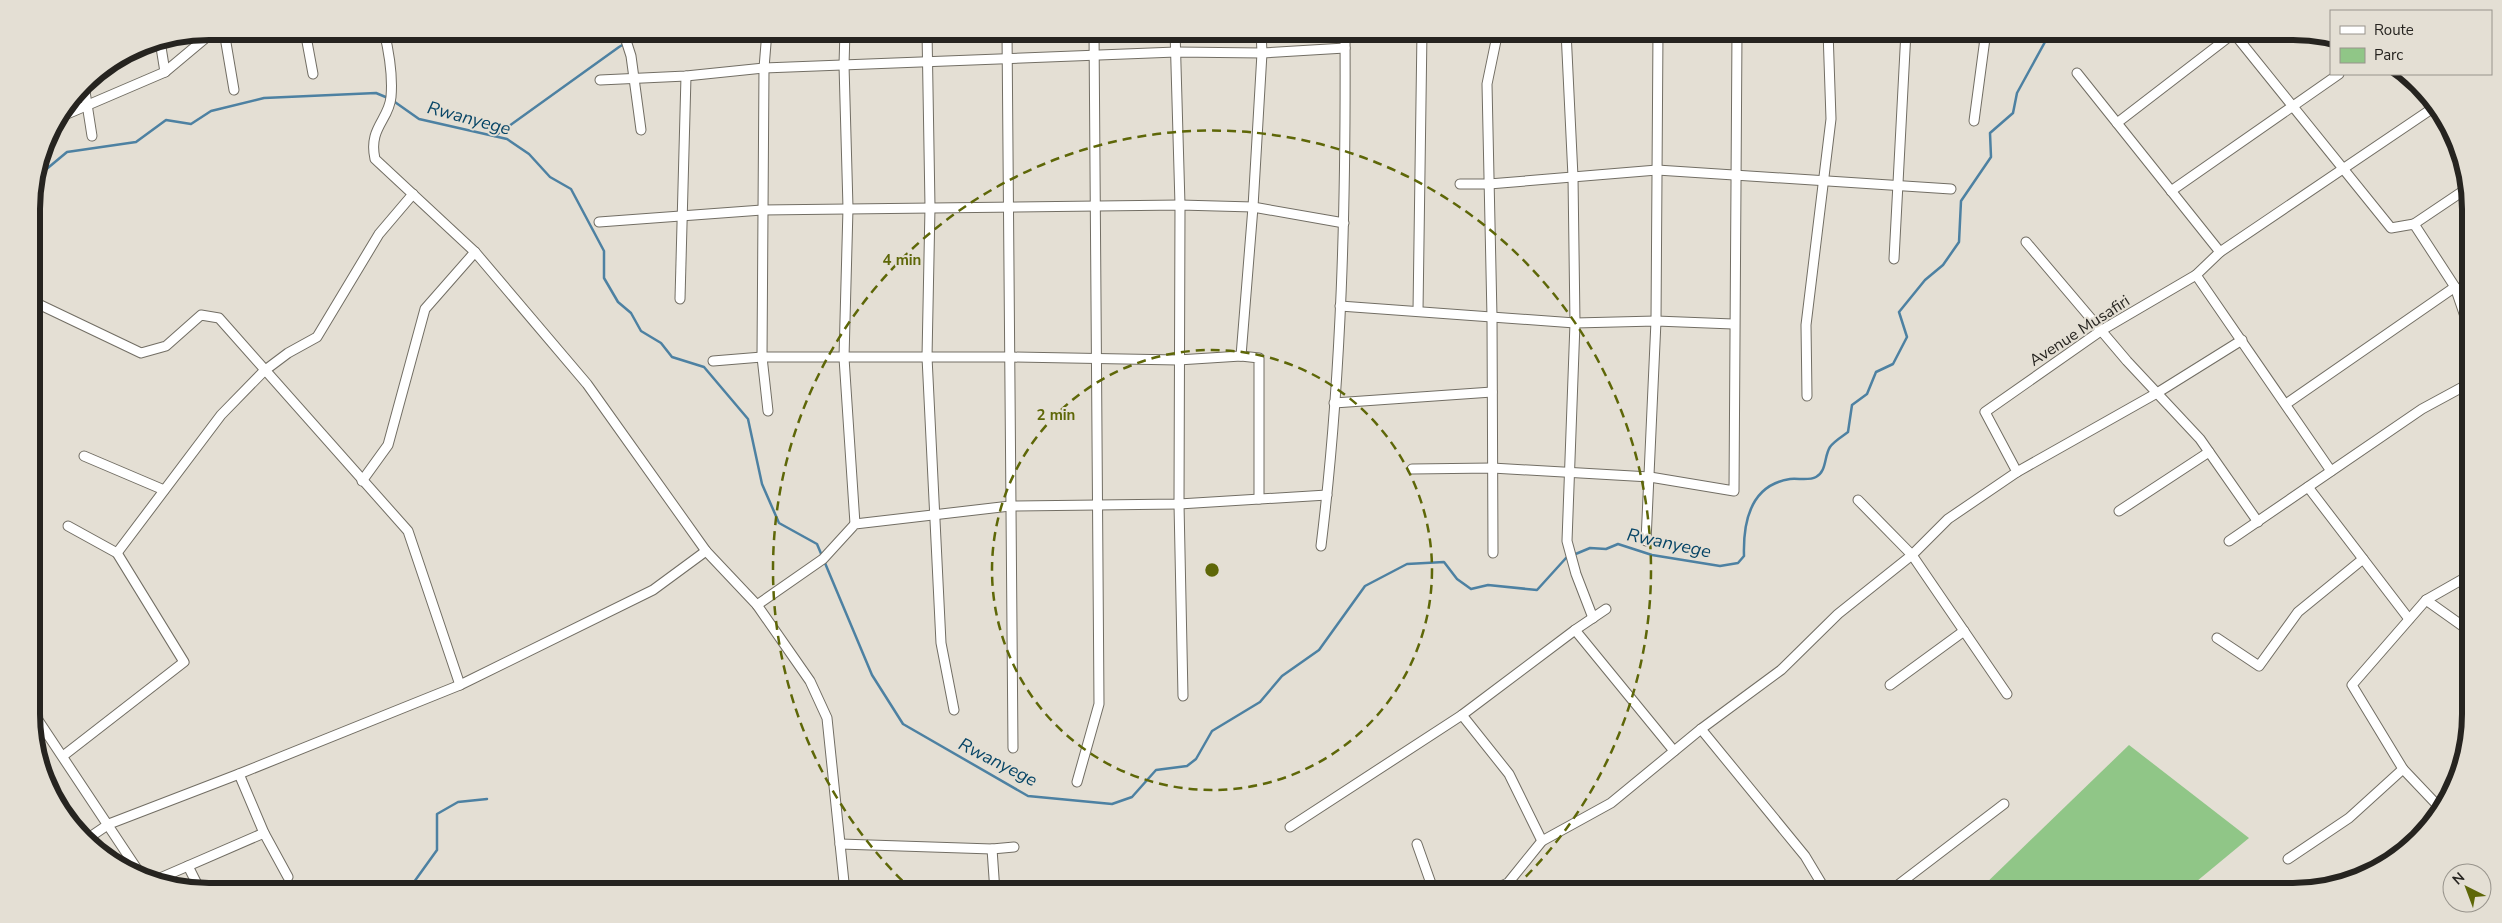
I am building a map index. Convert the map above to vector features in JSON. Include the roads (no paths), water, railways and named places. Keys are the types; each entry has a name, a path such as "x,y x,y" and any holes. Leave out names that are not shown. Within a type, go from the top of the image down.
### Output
{"street":[{"path":"71,112 165,72 203,40"},
{"path":"226,40 234,90"},
{"path":"307,40 313,74"},
{"path":"386,40 389,55 391,99 377,128 372,148 375,159 475,252 587,384 706,551 757,605 810,681 827,718 844,883"},
{"path":"627,40 635,78 641,130"},
{"path":"766,40 764,68 762,210 762,358 768,411"},
{"path":"845,40 848,208 844,358 855,524"},
{"path":"927,40 930,207 927,357 942,644 954,710"},
{"path":"1007,40 1013,748"},
{"path":"1077,782 1099,704 1099,504 1094,206 1094,40"},
{"path":"1175,40 1180,205 1178,360 1183,696"},
{"path":"1241,356 1253,207 1261,40"},
{"path":"1321,546 1334,403 1344,223 1345,40"},
{"path":"1418,311 1422,40"},
{"path":"1493,553 1492,317 1487,84 1496,40"},
{"path":"1566,40 1573,177 1575,323 1567,542 1576,574 1593,618"},
{"path":"1646,541 1656,321 1658,40"},
{"path":"1412,469 1492,468 1650,477 1734,491 1733,324 1736,40"},
{"path":"1807,396 1806,324 1831,119 1828,40"},
{"path":"1894,259 1906,40"},
{"path":"1974,122 1985,40"},
{"path":"2118,123 2223,40"},
{"path":"2239,40 2391,228 2414,224 2461,191"},
{"path":"161,47 165,72"},
{"path":"600,80 686,76 764,68 1176,52 1262,53 1345,48"},
{"path":"2077,72 2220,252"},
{"path":"2171,191 2338,75"},
{"path":"680,298 686,76"},
{"path":"85,94 92,136"},
{"name":"Avenue Musafiri","path":"2017,472 1985,412 2102,330 2196,275 2220,252 2430,110"},
{"path":"1460,184 1488,184 1657,170 1951,189"},
{"path":"117,553 220,415 264,371 288,353 317,337 379,234 413,194"},
{"path":"599,222 762,210 1180,205 1253,207 1344,223"},
{"path":"2414,224 2455,287 2462,308"},
{"path":"2026,242 2157,394 2200,439 2258,522"},
{"path":"362,481 388,445 425,309 475,252"},
{"path":"2196,275 2331,471"},
{"path":"2286,404 2455,287"},
{"path":"40,305 141,353 166,346 201,316 219,318 264,371 408,531 460,684"},
{"path":"1340,306 1575,323 1656,321 1733,324"},
{"path":"1506,883 1542,841 1611,803 1701,729 1781,670 1838,614 1912,555 1948,519 2017,472 2157,394 2242,340"},
{"path":"713,361 762,358 927,357 1178,360 1241,356 1259,358 1259,499"},
{"path":"2229,541 2422,409 2462,387"},
{"path":"1334,403 1492,392"},
{"path":"2119,511 2209,452"},
{"path":"84,456 164,490"},
{"path":"2308,487 2409,619"},
{"path":"757,605 823,559 855,524 1010,506 1179,504 1327,495"},
{"path":"1858,500 1912,555 2007,694"},
{"path":"63,756 184,662 117,553 68,526"},
{"path":"92,836 109,824 240,774 460,684 653,590 706,551"},
{"path":"2217,638 2259,666 2298,612 2363,559"},
{"path":"2436,804 2403,769 2352,685 2426,600 2462,580"},
{"path":"2426,600 2462,626"},
{"path":"1290,826 1462,716 1575,630 1606,609"},
{"path":"1575,630 1674,751"},
{"path":"1890,685 1964,631"},
{"path":"1462,716 1509,774 1542,841"},
{"path":"40,723 136,867"},
{"path":"1701,729 1805,856 1821,883"},
{"path":"2288,859 2349,818 2403,769"},
{"path":"240,774 264,833 288,877"},
{"path":"1902,883 2004,804"},
{"path":"164,877 264,833"},
{"path":"840,844 992,849 1014,846"},
{"path":"1417,844 1431,883"},
{"path":"992,849 994,883"},
{"path":"188,866 196,882"}],"waterway":[{"path":"495,136 631,40"},
{"name":"Rwanyege","path":"392,100 419,119 507,139 529,154 550,177 571,189 604,251 604,278 618,302 631,313 641,331 661,343 672,357 704,367 748,419 762,484 779,523 817,544 872,675 903,724 1028,796 1112,804 1132,797 1156,770 1187,766 1196,759 1212,731 1260,702 1282,676 1319,650 1365,586 1407,564 1444,562 1457,579 1471,589 1488,585 1537,590 1566,558 1590,548 1606,549 1618,544 1652,555 1720,566 1738,563 1744,556 1745,531 1752,507 1758,497 1776,483 1790,479 1810,479 1820,474 1830,447 1848,432 1852,405 1867,394 1876,372 1893,364 1907,337 1899,312 1925,280 1943,265 1959,242 1961,201 1991,157 1990,133 2013,113 2017,93 2046,40"},
{"name":"Rwanyege","path":"45,171 67,152 136,142 166,120 191,124 211,111 264,98 376,93 388,98"},
{"path":"412,883 437,850 437,814 458,802 487,799"}]}
